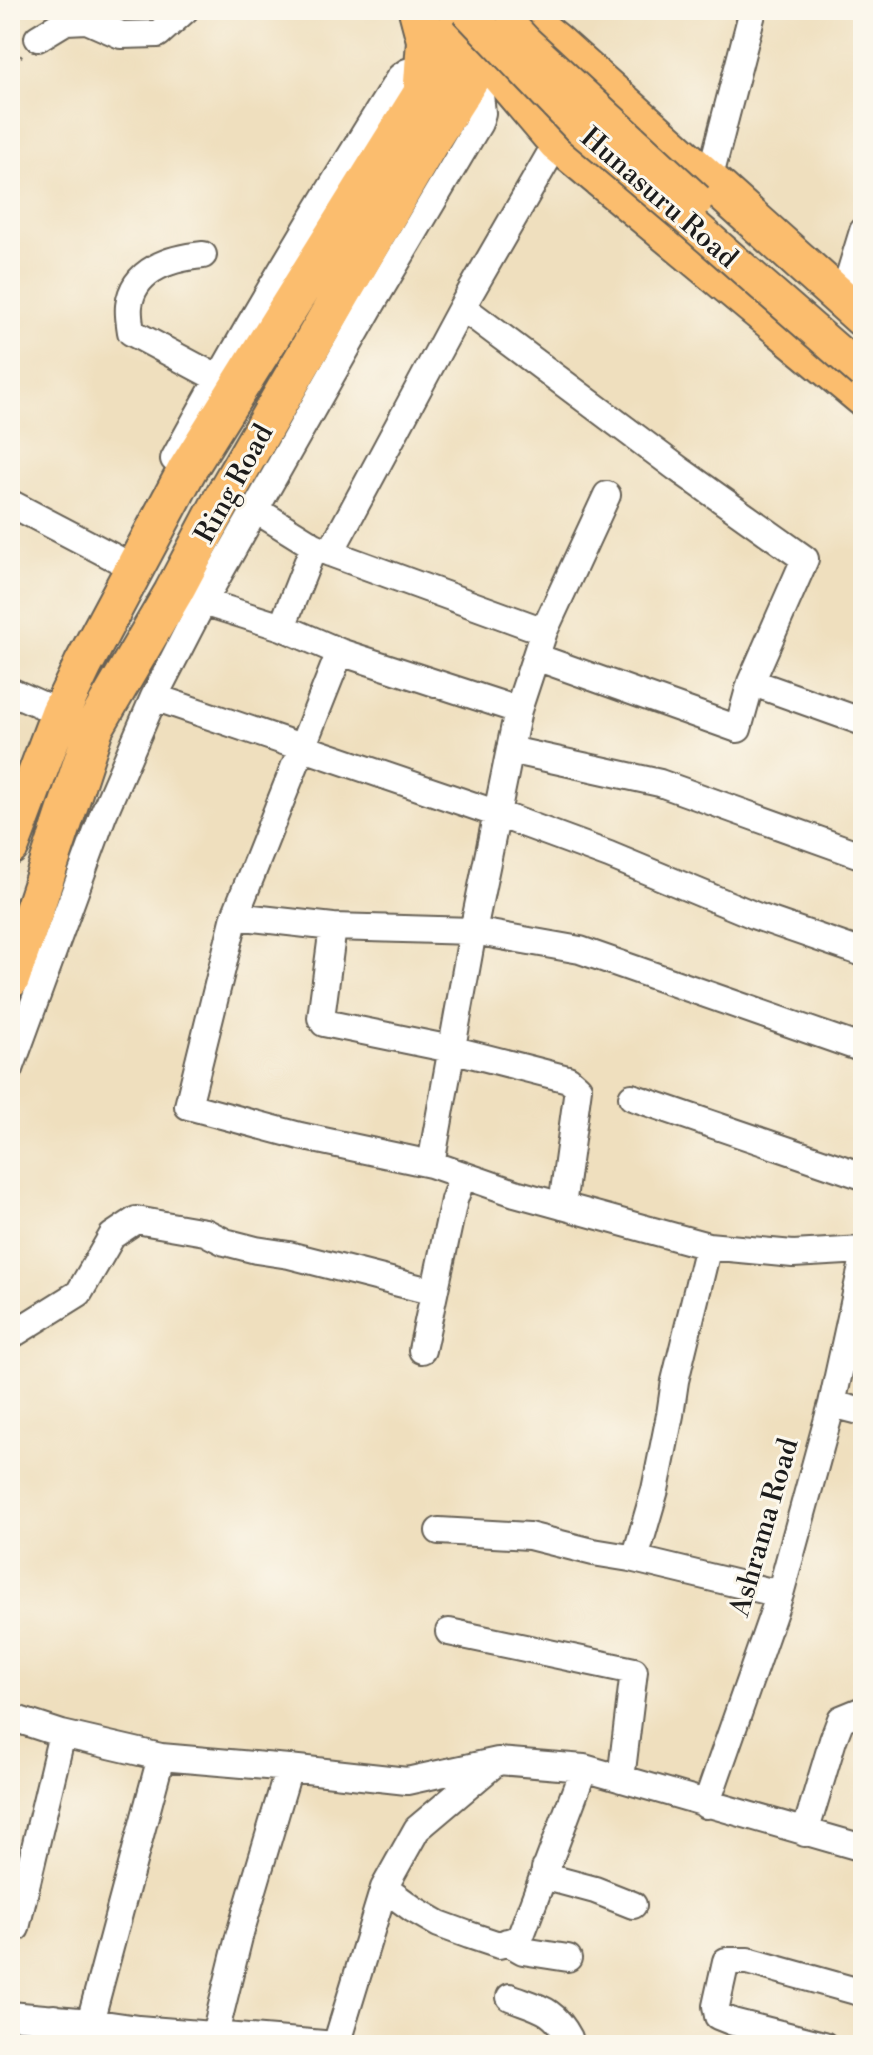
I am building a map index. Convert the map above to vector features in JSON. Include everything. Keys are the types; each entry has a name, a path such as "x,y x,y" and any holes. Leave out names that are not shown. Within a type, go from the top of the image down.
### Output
{"highway":[{"path":"418,10 445,90 521,100"},
{"path":"523,13 853,309"},
{"name":"Ring Road","path":"10,846 52,709 83,665 187,470 318,260 445,90 484,56 523,13"},
{"path":"456,15 484,56 557,142 863,397"},
{"name":"Ring Road","path":"10,979 94,728 431,139 445,90 456,15"}],"main road":[{"name":"Hunasuru Road","path":"496,10 626,136 863,346"},
{"name":"Hunasuru Road","path":"456,15 579,128 863,373"}],"street":[{"path":"38,38 66,21 87,20 121,35 158,34 185,10"},
{"path":"709,180 753,10"},
{"path":"10,799 119,560 219,379 328,192 400,77 407,72 445,90 482,113 203,602 154,697 103,815 10,1069"},
{"path":"282,627 322,550 557,142"},
{"path":"318,260 328,192"},
{"path":"853,309 863,231"},
{"path":"203,255 157,265 144,275 132,294 129,309 131,332 219,379"},
{"path":"462,307 677,468 805,559 751,682 738,729 536,657"},
{"path":"431,1164 473,931 518,710 544,631 607,495"},
{"path":"10,503 119,560"},
{"path":"256,510 322,550 544,631"},
{"path":"203,602 282,627 340,652 518,710"},
{"path":"340,652 235,916 188,1106 300,1136 431,1164 515,1193 708,1246 793,1254 863,1250"},
{"path":"751,682 863,722"},
{"path":"10,691 52,709"},
{"path":"154,697 498,814 609,855 756,916 863,953"},
{"path":"510,750 660,783 863,856"},
{"path":"235,916 333,927 473,931 580,950 863,1049"},
{"path":"333,927 321,1018 324,1023 451,1049 568,1079 578,1088 562,1206"},
{"path":"632,1097 863,1176"},
{"path":"422,1350 454,1200 463,1175"},
{"path":"10,1336 79,1293 112,1236 136,1220 205,1232 225,1242 434,1292"},
{"path":"635,1559 655,1490 675,1381 708,1246"},
{"name":"Ashrama Road","path":"706,1805 780,1594 832,1404 863,1262"},
{"path":"832,1404 863,1412"},
{"path":"439,1531 529,1536 780,1594"},
{"path":"449,1632 634,1671 621,1779"},
{"path":"805,1833 841,1719 863,1710"},
{"path":"10,1717 62,1734 161,1757 407,1781 498,1761 584,1768 863,1848"},
{"path":"12,1930 62,1734"},
{"path":"90,2022 161,1757"},
{"path":"10,2015 90,2022 134,2037 207,2037 336,2045 384,1888 417,1829 498,1761"},
{"path":"207,2037 289,1768"},
{"path":"384,1888 439,1924 499,1945 520,1938 584,1768"},
{"path":"545,1869 554,1879 633,1905"},
{"path":"507,1942 523,1951 568,1958"},
{"path":"824,2045 718,2016 716,2006 726,1961 748,1961 863,1993"},
{"path":"510,1997 550,2012 562,2024 569,2038 567,2045"},
{"path":"37,2045 54,2018"}]}
